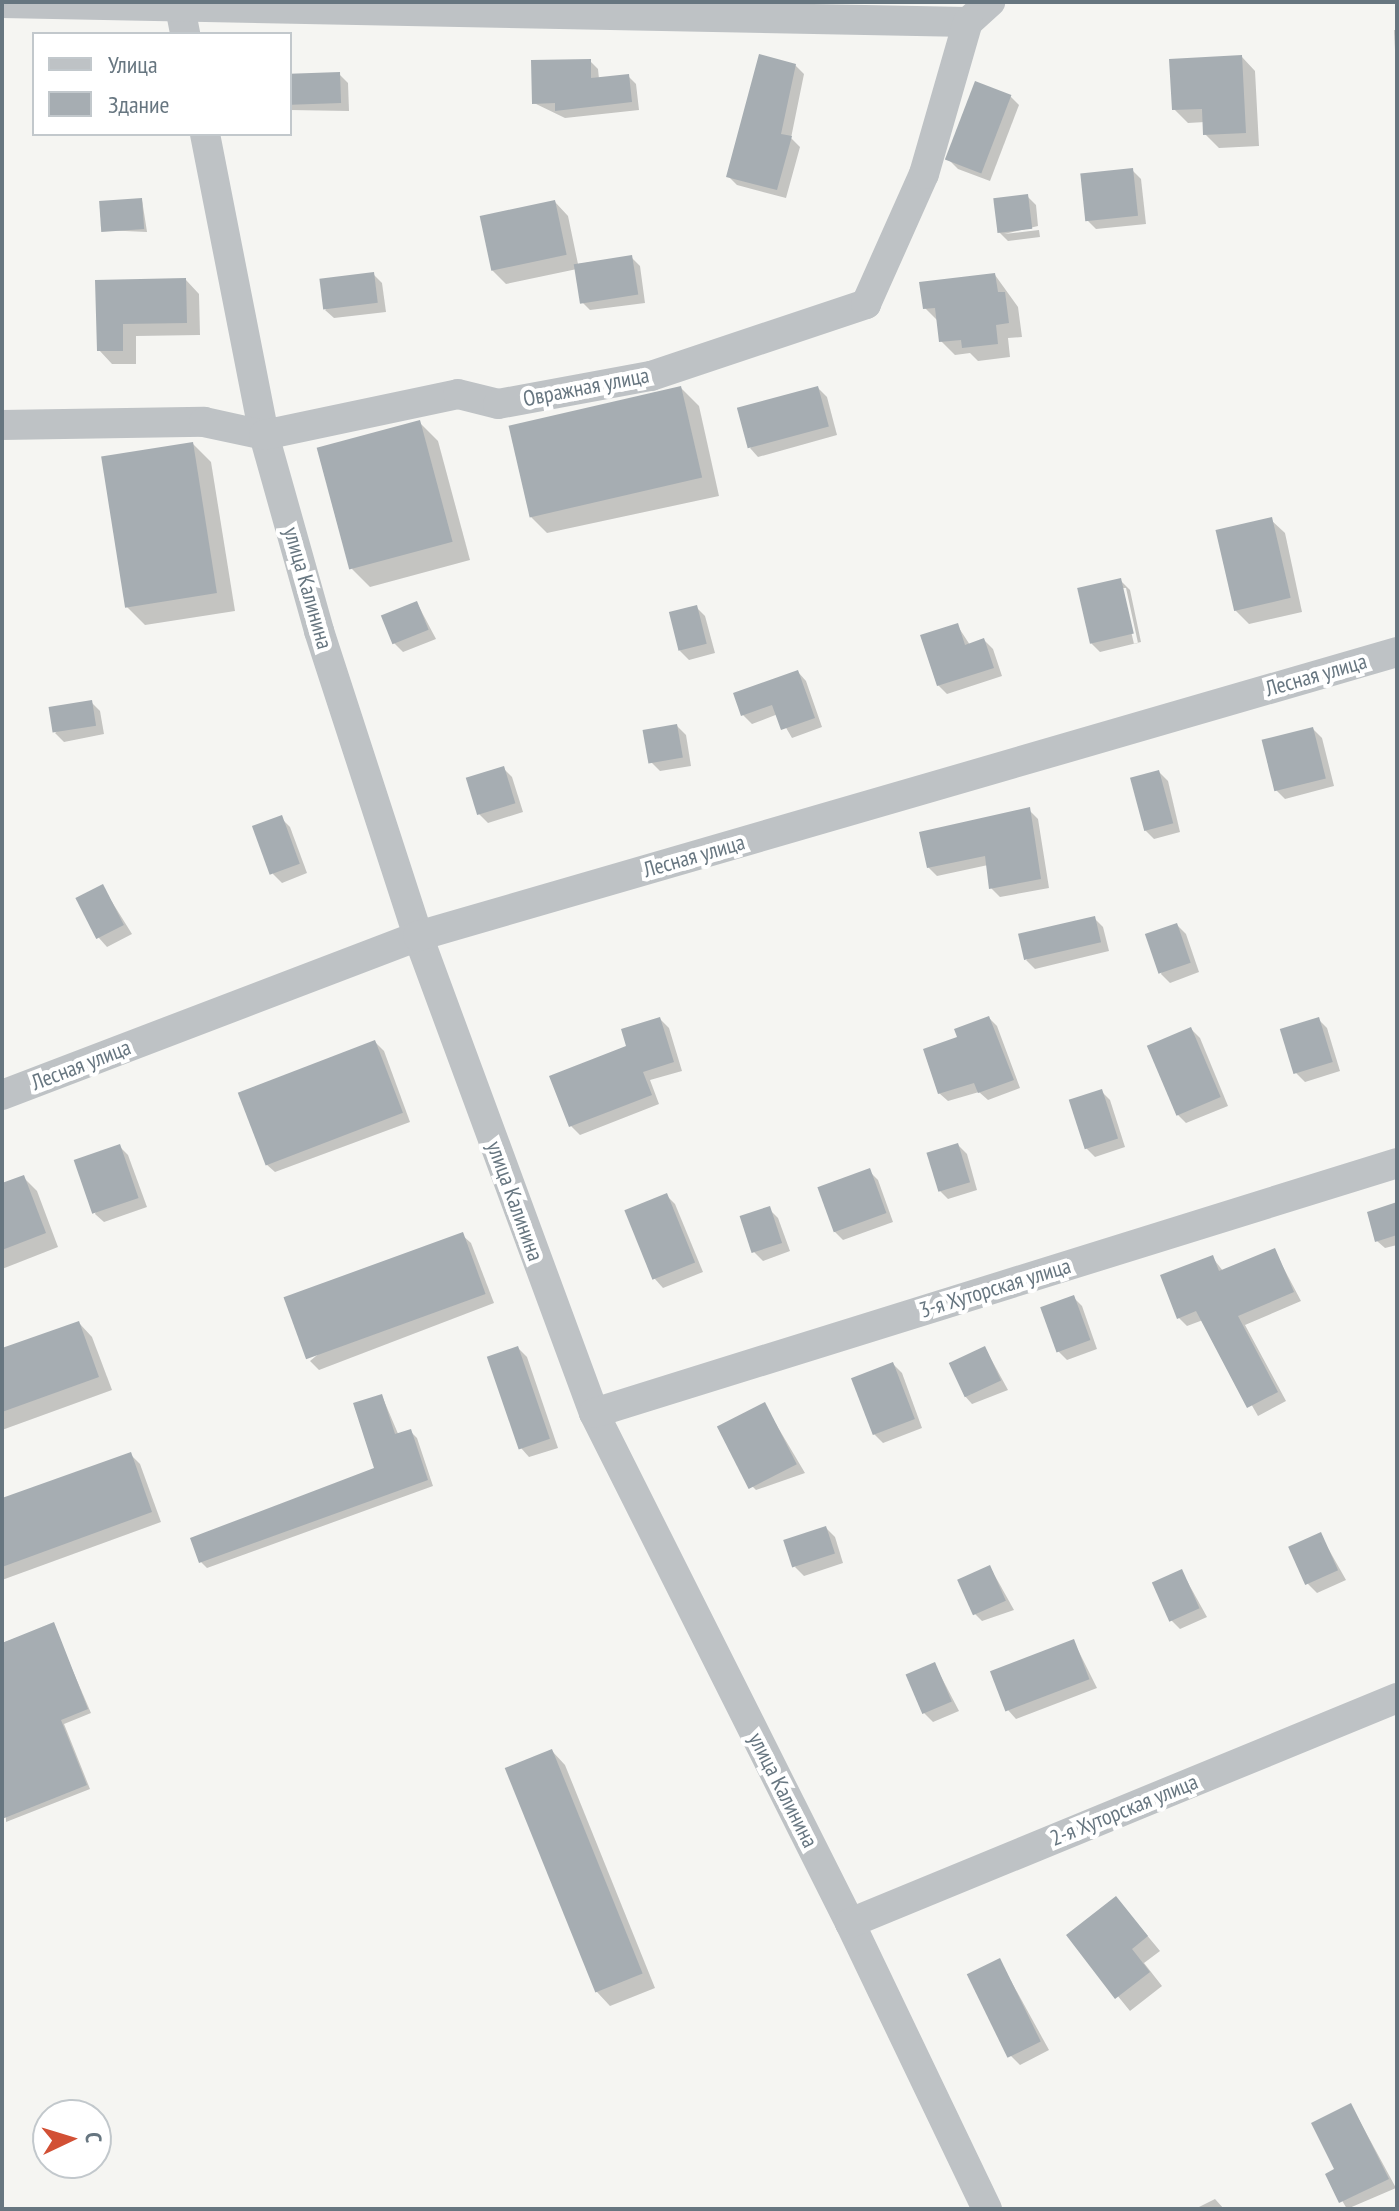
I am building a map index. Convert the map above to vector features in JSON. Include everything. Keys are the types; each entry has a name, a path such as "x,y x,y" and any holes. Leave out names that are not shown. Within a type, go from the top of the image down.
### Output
{"street":[{"path":"2,3 979,12"},
{"path":"179,3 185,32"},
{"name":"Овражная улица","path":"2,425 204,422 264,435 458,394 498,404 651,376 866,304 924,174 979,12"},
{"name":"улица Калинина","path":"205,136 264,435 319,631 418,936 594,1413 850,1923 987,2209"},
{"name":"Лесная улица","path":"2,1095 418,936 1397,652"},
{"name":"3-я Хуторская улица","path":"594,1413 1397,1163"},
{"name":"2-я Хуторская улица","path":"850,1923 1397,1698"}],"building":[{"path":"759,54 796,64 781,134 792,136 777,190 726,177"},
{"path":"1242,55 1246,133 1203,135 1202,109 1172,110 1169,59"},
{"path":"591,59 591,78 629,74 632,102 555,111 555,103 532,104 531,60"},
{"path":"340,72 341,103 292,105 292,74"},
{"path":"975,81 1011,95 981,173 945,159"},
{"path":"1133,168 1138,216 1085,221 1080,174"},
{"path":"1028,194 1032,229 998,233 993,198"},
{"path":"142,198 144,229 101,232 99,201"},
{"path":"555,200 567,255 491,271 480,216"},
{"path":"632,255 638,295 580,304 574,264"},
{"path":"374,272 378,303 323,309 319,279"},
{"path":"995,273 998,292 1005,292 1009,323 996,325 998,344 962,348 961,340 939,342 935,308 923,309 919,282"},
{"path":"186,278 187,323 123,324 123,351 97,351 95,280"},
{"path":"681,386 702,478 530,517 509,426"},
{"path":"818,386 829,427 748,448 737,408"},
{"path":"420,420 453,542 349,569 317,448"},
{"path":"193,442 217,593 125,608 101,457"},
{"path":"1272,517 1291,598 1234,611 1215,530"},
{"path":"1121,578 1134,634 1090,644 1077,588"},
{"path":"417,601 429,630 392,644 381,616"},
{"path":"697,605 707,644 679,651 669,612"},
{"path":"958,623 965,645 984,638 994,668 937,686 920,635"},
{"path":"798,670 815,718 781,730 772,705 741,716 733,693"},
{"path":"92,700 96,726 53,733 49,707"},
{"path":"677,724 683,757 648,764 643,730"},
{"path":"1313,727 1326,778 1274,791 1262,740"},
{"path":"504,766 515,803 477,815 466,778"},
{"path":"1159,770 1173,823 1144,831 1130,778"},
{"path":"1030,807 1041,879 989,889 985,856 927,868 919,832"},
{"path":"282,815 300,864 270,875 252,826"},
{"path":"103,884 124,925 96,939 75,898"},
{"path":"1095,916 1101,942 1024,960 1018,934"},
{"path":"1177,923 1191,963 1159,974 1145,934"},
{"path":"989,1016 1014,1080 978,1093 974,1083 938,1094 923,1049 957,1037 954,1029"},
{"path":"660,1017 674,1062 643,1072 652,1095 569,1127 549,1076 626,1046 621,1029"},
{"path":"1319,1017 1333,1062 1294,1074 1280,1029"},
{"path":"1191,1027 1221,1097 1177,1116 1147,1046"},
{"path":"375,1040 403,1113 266,1165 238,1093"},
{"path":"1102,1089 1118,1138 1085,1149 1069,1100"},
{"path":"958,1143 970,1182 938,1192 926,1153"},
{"path":"120,1144 139,1198 92,1214 74,1160"},
{"path":"870,1168 886,1213 834,1232 817,1187"},
{"path":"24,1175 46,1233 2,1250 2,1183"},
{"path":"667,1193 695,1263 652,1280 624,1210"},
{"path":"1397,1202 1397,1235 1375,1242 1367,1212"},
{"path":"770,1206 782,1243 752,1253 740,1216"},
{"path":"463,1232 486,1294 306,1359 284,1297"},
{"path":"1275,1248 1294,1292 1238,1316 1278,1392 1247,1408 1196,1311 1177,1319 1160,1275 1213,1255 1219,1271"},
{"path":"1074,1295 1090,1340 1057,1352 1040,1307"},
{"path":"79,1321 99,1377 2,1412 2,1348"},
{"path":"518,1346 550,1439 519,1449 487,1357"},
{"path":"985,1346 1001,1380 965,1397 949,1363"},
{"path":"893,1362 915,1419 873,1435 851,1378"},
{"path":"382,1394 395,1434 411,1429 428,1480 199,1563 190,1538 374,1468 353,1403"},
{"path":"765,1402 797,1464 749,1489 717,1427"},
{"path":"131,1452 152,1512 2,1567 2,1498"},
{"path":"826,1526 835,1554 792,1567 783,1540"},
{"path":"1321,1532 1338,1570 1305,1585 1288,1547"},
{"path":"990,1565 1006,1601 973,1615 957,1580"},
{"path":"1182,1569 1199,1608 1169,1622 1152,1582"},
{"path":"54,1622 88,1709 61,1720 87,1785 2,1819 2,1643"},
{"path":"1074,1639 1089,1679 1005,1711 990,1671"},
{"path":"935,1662 952,1702 922,1714 906,1675"},
{"path":"552,1749 643,1973 595,1992 505,1768"},
{"path":"1116,1896 1148,1936 1132,1949 1150,1972 1115,1999 1066,1935"},
{"path":"1000,1958 1041,2042 1008,2058 967,1974"},
{"path":"1351,2103 1389,2179 1339,2203 1325,2174 1334,2169 1311,2123"}]}
